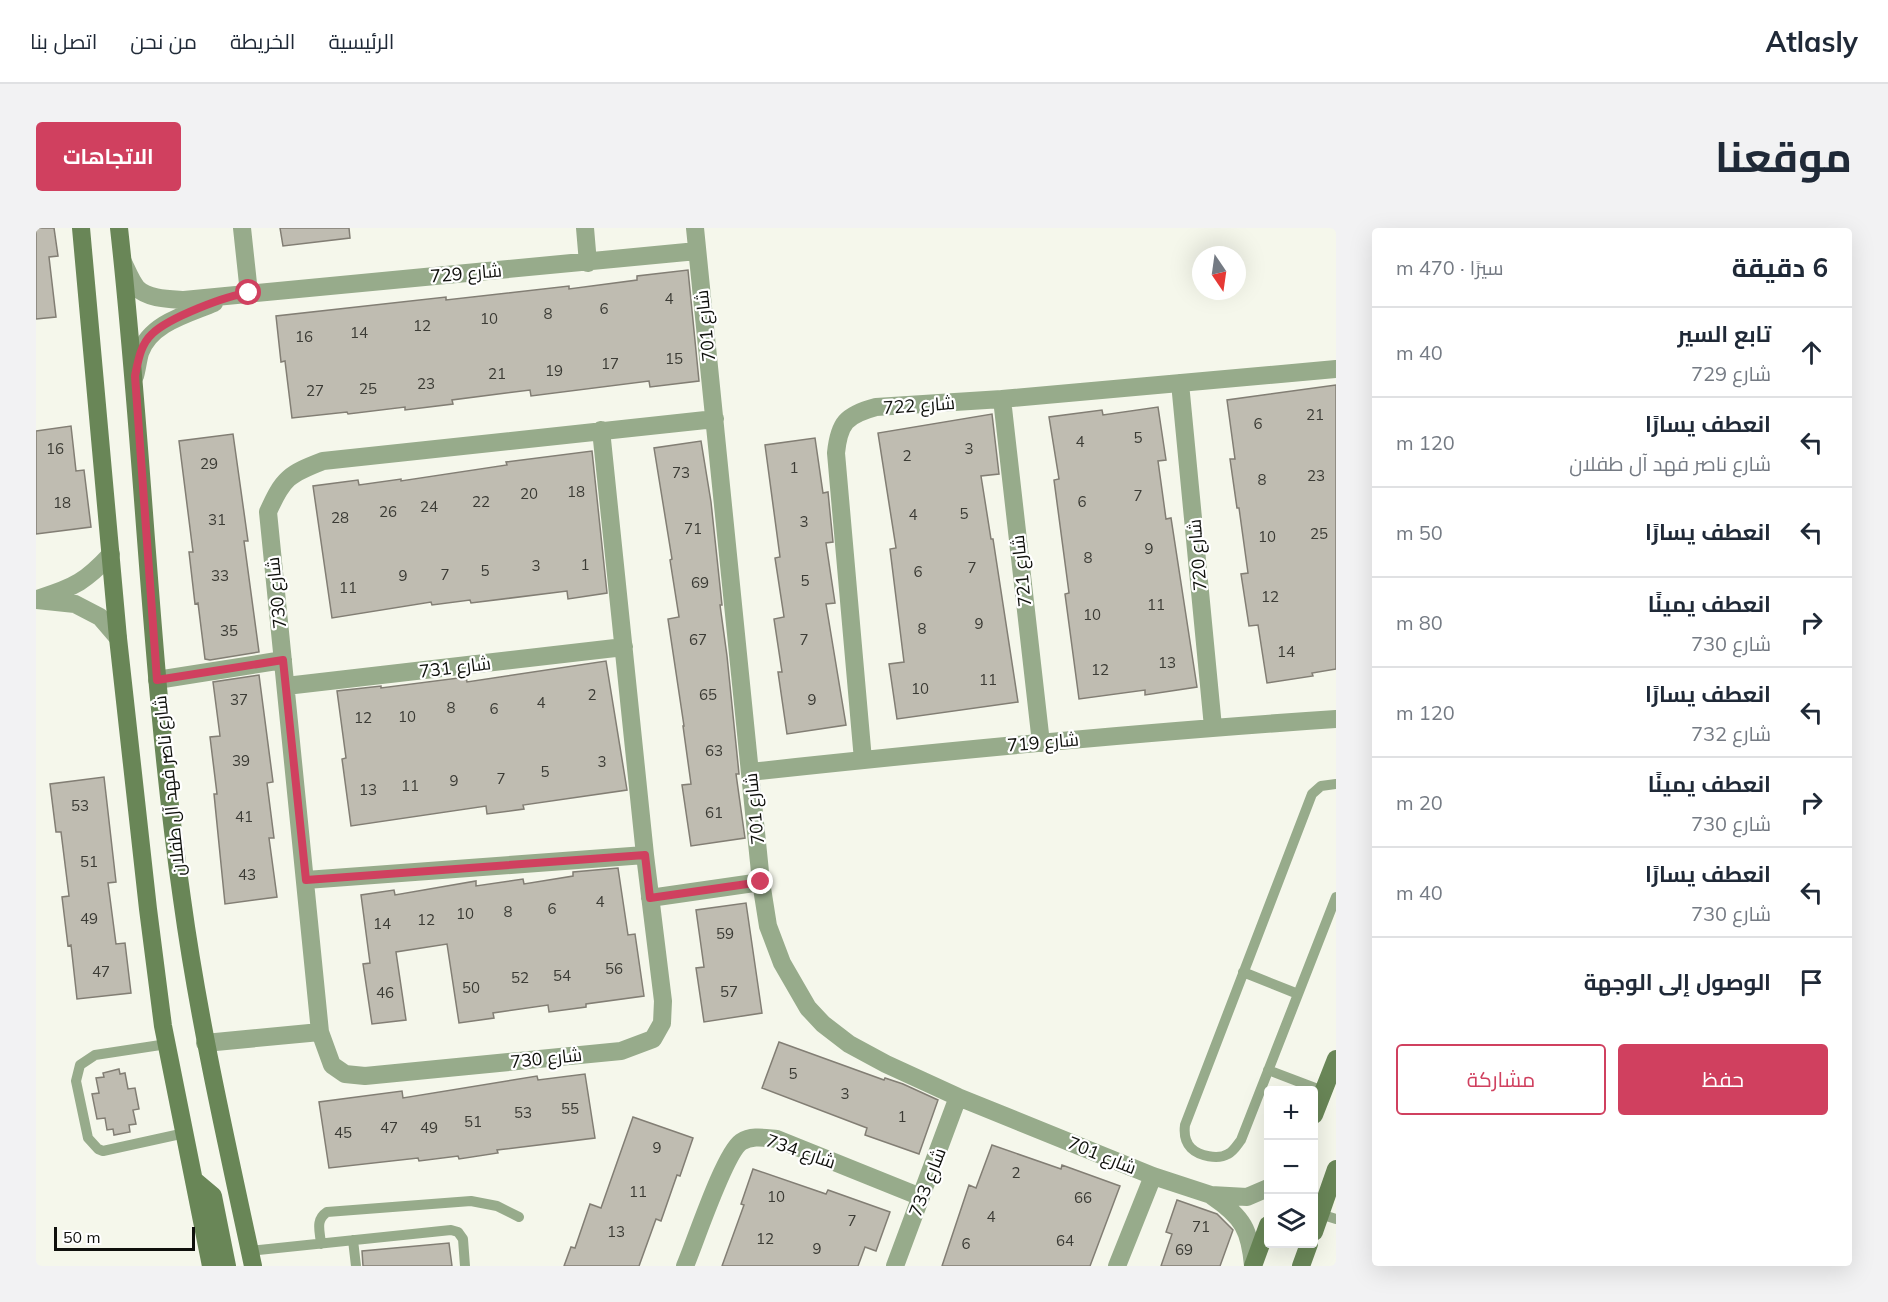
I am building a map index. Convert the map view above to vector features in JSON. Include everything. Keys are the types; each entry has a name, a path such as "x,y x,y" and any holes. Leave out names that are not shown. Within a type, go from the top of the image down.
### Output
{"street":[{"name":"شارع ناصر فهد آل طفلان","path":"81,228 117,638 148,909 167,1044 211,1266"},
{"name":"شارع ناصر فهد آل طفلان","path":"119,228 135,376 157,680 181,898 205,1042 252,1259"},
{"path":"242,228 242,293"},
{"path":"585,228 588,263"},
{"name":"شارع 701","path":"695,228 761,882 768,926 782,963 808,1008 823,1024 849,1044 886,1064 958,1097 1153,1176 1211,1195 1247,1197 1264,1190"},
{"name":"شارع 729","path":"123,262 137,287 145,293 164,299 184,300 697,251"},
{"name":"شارع 729","path":"135,376 141,351 151,334 170,322 242,293"},
{"name":"شارع 722","path":"863,759 836,453 838,434 846,422 859,412 876,407 1002,399 1336,369"},
{"name":"شارع 720","path":"1180,383 1213,727"},
{"name":"شارع 721","path":"1002,399 1041,742"},
{"name":"شارع 730","path":"601,430 645,855 663,1001 662,1023 653,1039 621,1051 365,1076 345,1074 332,1065 320,1032 268,512 278,488 293,472 323,461 601,430 716,419"},
{"path":"36,600 71,588 94,573 111,554"},
{"path":"36,600 75,604 100,617 117,638"},
{"name":"شارع 731","path":"286,686 624,647"},
{"path":"157,680 283,660"},
{"name":"شارع 719","path":"750,772 1041,742 1336,719"},
{"path":"306,880 645,855"},
{"path":"650,898 761,882"},
{"path":"205,1042 320,1032"},
{"path":"1318,1103 1336,1059"},
{"name":"شارع 733","path":"895,1266 958,1097"},
{"name":"شارع 734","path":"685,1266 727,1160 741,1142 758,1136 777,1139 921,1197"},
{"path":"1323,1222 1336,1169"},
{"path":"1117,1266 1153,1176"},
{"path":"194,1180 213,1196 227,1266"},
{"name":"شارع 701","path":"1211,1195 1230,1209 1241,1221 1251,1242 1253,1266"},
{"path":"1253,1266 1264,1238"},
{"path":"1301,1266 1308,1248"}],"lane":[{"path":"1264,1094 1241,1140 1226,1155 1208,1156 1190,1148 1184,1133 1185,1125 1312,794 1321,786 1336,784"},
{"path":"1265,1086 1268,1070 1298,994 1332,920 1336,897"},
{"path":"1244,972 1298,994"},
{"path":"167,1044 95,1055 80,1065 76,1081 88,1138 98,1149 103,1151 185,1133"},
{"path":"1268,1070 1323,1091"},
{"path":"321,1244 320,1219 324,1214 331,1212 471,1201 496,1206 519,1217"},
{"path":"252,1259 321,1244 455,1230 463,1239 465,1266"},
{"path":"353,1240 356,1266"}],"building":[{"path":"36,228 54,228 58,256 49,257 56,317 36,319"},
{"path":"280,228 349,228 350,238 283,246"},
{"path":"688,270 699,381 650,387 649,381 531,396 530,390 452,400 453,404 405,410 405,407 292,418 285,361 281,362 276,316 446,297 446,300 569,286 569,289 637,280 637,276"},
{"path":"1336,385 1336,669 1312,673 1313,676 1267,683 1258,625 1249,626 1241,574 1248,573 1230,459 1235,459 1227,400"},
{"path":"1158,407 1166,460 1158,461 1166,519 1171,518 1197,687 1145,695 1145,690 1079,699 1065,594 1069,593 1054,480 1059,479 1049,417 1102,410 1103,415"},
{"path":"992,414 999,474 981,476 1018,702 897,719 889,664 904,662 890,549 896,548 878,433"},
{"path":"71,426 76,471 84,470 91,527 36,534 36,431"},
{"path":"233,434 248,541 244,541 259,652 210,660 205,659 198,603 195,604 189,552 193,552 179,441"},
{"path":"815,438 823,493 828,492 833,542 826,543 835,603 826,604 846,725 787,734 778,672 782,672 774,619 784,617 775,558 780,557 765,445"},
{"path":"701,441 711,502 739,774 736,774 745,838 691,846 682,785 691,784 668,619 679,617 654,448"},
{"path":"592,451 607,593 568,599 567,591 471,603 470,600 432,605 431,602 332,618 313,486 358,480 359,485 401,479 401,481 507,465 506,462"},
{"path":"606,661 627,790 523,805 524,809 487,814 486,806 351,826 342,759 346,758 337,691 466,677 467,682"},
{"path":"259,675 273,782 267,783 274,838 269,838 277,897 225,904 214,794 217,794 210,737 220,736 213,682"},
{"path":"104,777 116,882 108,883 116,944 125,943 131,993 77,999 71,945 68,946 62,897 69,896 61,832 56,832 50,784"},
{"path":"618,868 628,935 635,934 644,996 549,1012 548,1005 493,1013 494,1018 459,1023 447,944 396,952 406,1020 372,1024 363,964 370,963 361,895 394,890 395,895 476,881 476,886 523,879 524,884 573,876 573,872"},
{"path":"746,903 762,1013 704,1022 696,968 704,967 696,910"},
{"path":"779,1042 884,1080 885,1078 903,1084 938,1100 919,1154 865,1135 867,1128 762,1088"},
{"path":"119,1069 120,1074 125,1073 128,1089 135,1088 139,1109 133,1110 136,1124 129,1125 130,1132 114,1135 113,1129 107,1130 105,1118 97,1119 92,1094 99,1093 96,1078 104,1077 103,1073"},
{"path":"585,1074 595,1138 497,1150 498,1153 459,1159 458,1156 419,1161 418,1158 329,1168 319,1102 402,1091 403,1098 537,1076 538,1080"},
{"path":"633,1117 693,1138 661,1221 656,1219 639,1266 564,1266 571,1247 575,1248 590,1204 601,1208"},
{"path":"992,1145 1061,1169 1062,1165 1120,1186 1090,1266 942,1266 969,1185 976,1188"},
{"path":"753,1169 826,1194 828,1190 890,1212 876,1251 865,1247 858,1266 722,1266 744,1205 741,1204"},
{"path":"1177,1200 1217,1214 1233,1230 1220,1266 1161,1266 1172,1234 1166,1232"},
{"path":"449,1243 452,1266 363,1266 362,1251"}],"route":[{"path":"249,293 235,294 170,322 151,334 141,351 135,376 157,680 283,660 306,880 645,855 650,898 761,882"}]}
